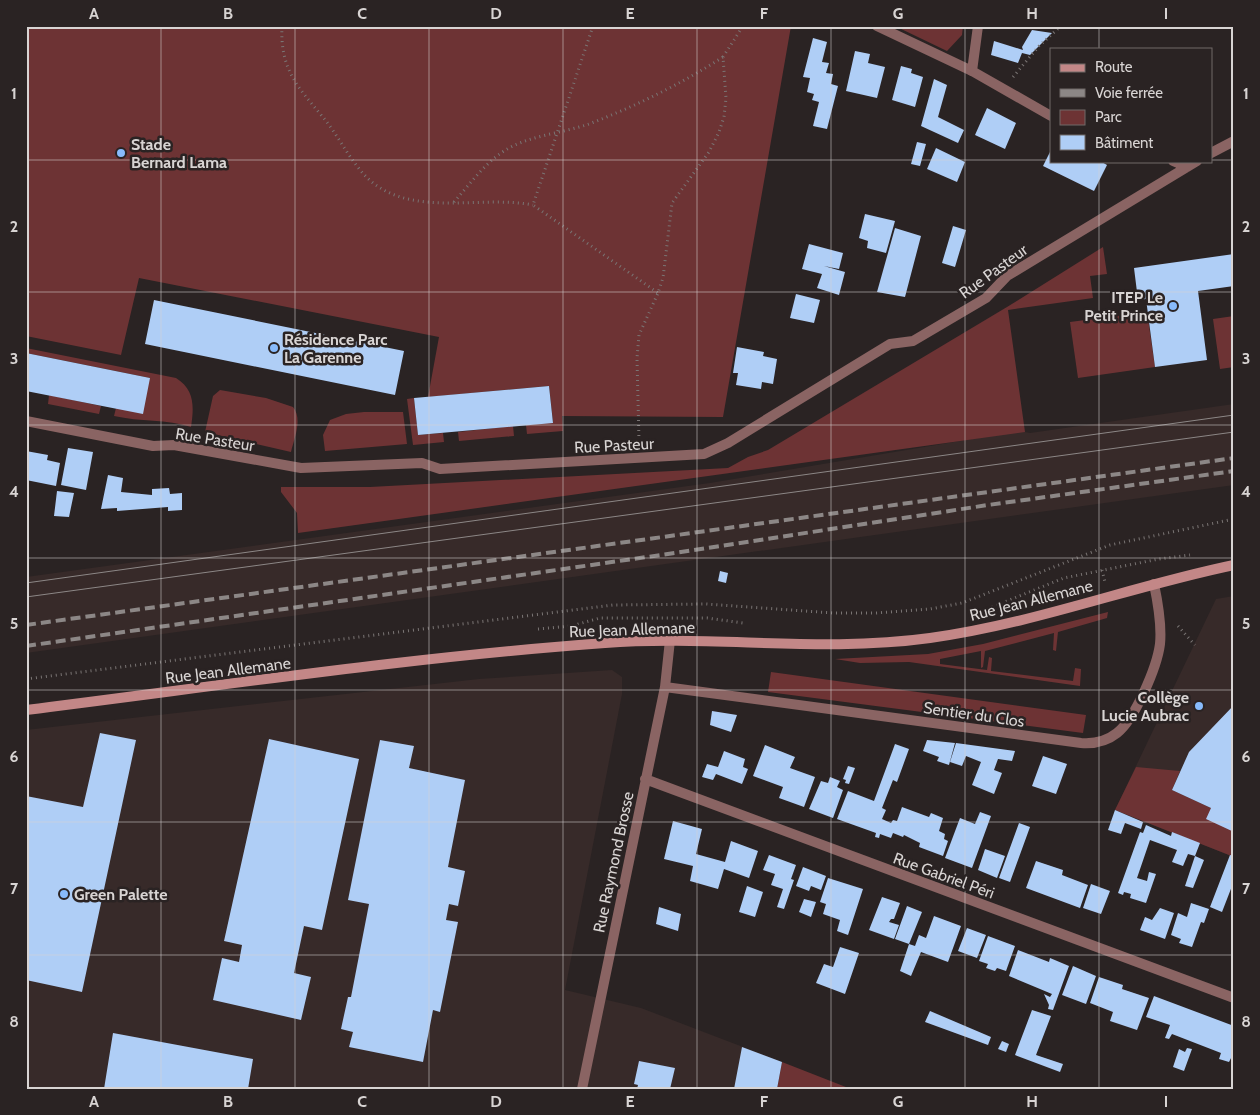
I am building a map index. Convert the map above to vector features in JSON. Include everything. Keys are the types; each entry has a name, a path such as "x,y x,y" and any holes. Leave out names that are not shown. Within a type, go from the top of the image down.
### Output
{"street":[{"path":"877,26 972,71 1050,115"},
{"path":"972,71 978,26"},
{"path":"1212,152 1234,141"},
{"path":"1175,162 1187,167"},
{"name":"Rue Pasteur","path":"26,421 153,446 174,445 301,468 422,463 440,469 704,454 728,443 890,344 913,341 986,298 1007,276 1195,162"},
{"name":"Rue Jean Allemane","path":"26,710 447,658 607,643 670,640 832,643 926,638 975,630 1234,565"},
{"name":"Sentier du Clos","path":"665,687 1081,744 1097,742 1110,738 1122,728 1142,693 1156,659 1160,643 1160,626 1154,584"},
{"name":"Rue Raymond Brosse","path":"582,1089 665,687 670,640"},
{"name":"Rue Gabriel Péri","path":"646,779 1234,998"}],"path":[{"path":"282,26 283,54 287,70 298,87 324,118 360,170 373,182 402,197 420,201 497,201 533,205 658,293"},
{"path":"533,205 593,26"},
{"path":"454,202 499,154 521,143 588,124 681,83 723,57 743,26"},
{"path":"1003,88 1039,46 1061,26"},
{"path":"640,459 638,347 642,326 658,293 665,265 672,203 709,152 724,117 726,98 723,57"},
{"path":"26,679 613,604 706,604 833,613 876,613 930,609 962,603 1074,558 1126,540 1234,519"}],"shaded area":[{"path":"1234,404 1234,485 26,653 26,577 710,483 1020,431 1030,433"},
{"name":"Collège Lucie Aubrac","path":"1234,596 1234,857 1115,810 1216,599"},
{"path":"612,670 622,677 622,694 565,990 641,1008 782,1062 776,1089 26,1089 26,730 479,679"}],"green space":[{"path":"26,26 791,26 723,417 562,416 563,431 527,434 526,425 553,422 549,386 428,397 439,337 139,278 121,355 26,336"},
{"path":"895,26 963,26 962,35 947,51"},
{"path":"1103,247 1107,274 1090,276 1093,298 1008,310 1025,432 298,533 297,513 281,492 281,487 370,487 728,468 748,457 768,450 1007,307"},
{"path":"1147,312 1155,367 1078,378 1070,322"},
{"path":"1234,316 1234,367 1220,369 1213,319"},
{"path":"26,348 176,378 187,388 192,400 191,427 182,424 114,416 116,408 150,378 26,353"},
{"path":"220,390 266,398 293,407 298,423 291,452 205,432 213,396"},
{"path":"49,395 101,406 99,414 48,404"},
{"path":"414,398 418,435 443,433 444,442 413,445 407,399"},
{"path":"403,412 407,444 325,451 323,435 330,420 346,414"},
{"path":"513,426 514,436 459,441 458,432"},
{"path":"1108,612 1107,618 1058,632 1056,651 1053,650 1054,633 985,651 983,667 981,668 981,651 940,659 940,664 987,670 989,657 992,658 991,671 1073,681 1075,668 1081,669 1080,686 909,662 860,663 835,659 928,654 983,644"},
{"path":"771,672 1086,715 1083,733 768,692"},
{"path":"1136,767 1180,771 1172,790 1211,808 1234,832 1234,857 1115,810"},
{"path":"782,1062 851,1089 777,1089"}],"building":[{"path":"1032,30 1052,33 1030,55 1022,53 1018,63 991,55 994,41 1023,50 1022,47"},
{"path":"813,38 827,42 822,62 829,63 826,73 833,74 831,84 838,86 827,129 813,126 819,102 812,100 814,94 807,92 810,78 803,77"},
{"path":"855,51 870,54 868,63 885,67 877,98 846,91"},
{"path":"901,66 912,69 911,73 923,77 915,107 892,100"},
{"path":"934,79 947,85 938,117 964,130 958,143 921,126"},
{"path":"987,108 1016,123 1005,149 975,135"},
{"path":"917,142 926,144 920,166 911,164"},
{"path":"936,148 965,162 957,182 927,169"},
{"path":"1050,152 1050,162 1102,162 1107,165 1094,191 1043,166"},
{"path":"865,214 895,221 886,253 867,248 868,241 859,238"},
{"path":"953,226 966,230 955,267 942,263"},
{"path":"895,228 921,236 905,297 877,292"},
{"path":"809,244 843,253 839,269 824,266 845,272 839,295 817,288 822,274 802,269"},
{"name":"ITEP Le Petit Prince","path":"1234,254 1234,286 1198,291 1207,360 1155,367 1146,299 1138,300 1134,268"},
{"path":"796,294 820,300 814,323 790,318"},
{"name":"Résidence Parc La Garenne","path":"154,300 404,351 395,395 145,344"},
{"path":"737,347 764,352 763,356 777,359 773,384 762,382 761,389 736,385 738,373 733,373"},
{"path":"26,353 150,378 143,414 26,391"},
{"name":"Résidence Parc La Garenne","path":"549,386 553,423 418,435 414,398"},
{"path":"68,448 93,452 86,490 61,485"},
{"path":"26,451 48,455 47,460 60,463 56,486 26,480"},
{"path":"108,475 123,478 121,492 152,495 152,489 169,488 170,494 182,493 182,510 168,511 168,507 117,511 117,508 101,509"},
{"path":"57,491 74,493 69,517 54,516"},
{"path":"720,571 728,573 726,583 718,581"},
{"path":"1234,705 1234,832 1206,819 1211,808 1172,790 1189,752"},
{"path":"712,711 737,715 731,732 710,725"},
{"name":"Green Palette","path":"100,733 136,740 82,992 26,980 26,796 83,807"},
{"path":"269,739 359,759 322,930 304,926 294,973 311,977 301,1020 213,1000 222,958 239,962 242,945 224,941"},
{"path":"380,740 414,746 409,768 465,780 448,867 465,871 458,906 449,904 446,920 458,922 440,1012 433,1010 423,1062 349,1047 353,1032 341,1029 348,997 351,997 369,904 348,900"},
{"path":"927,740 955,743 949,765 937,761 939,757 923,751"},
{"path":"956,743 1015,751 1012,761 998,759 994,770 1002,773 994,794 972,785 981,762 966,756 962,766 950,762"},
{"path":"895,744 909,749 897,782 893,780 882,808 886,810 882,819 891,823 893,820 897,821 902,807 929,817 931,813 943,818 939,831 945,834 944,839 948,841 943,856 919,847 920,843 904,835 903,837 893,833 891,838 880,834 879,838 875,837 876,833 837,819 848,791 874,801"},
{"path":"765,745 795,757 790,768 815,777 804,807 779,798 783,787 753,776"},
{"path":"724,751 745,759 743,767 748,769 742,784 716,774 713,780 702,777 707,764 718,767"},
{"path":"1043,756 1067,764 1056,794 1032,786"},
{"path":"848,766 855,768 849,784 845,783 846,780 843,779"},
{"path":"830,777 840,781 837,787 843,790 833,818 809,809 821,781 828,783"},
{"path":"1115,810 1143,822 1141,829 1125,823 1121,834 1108,830"},
{"path":"980,812 991,816 972,868 945,858 960,818 975,824"},
{"path":"673,821 702,829 696,854 725,862 731,841 758,851 749,878 724,869 718,889 690,881 693,866 664,859"},
{"path":"1019,823 1030,827 1010,882 999,878"},
{"path":"1146,825 1171,836 1172,832 1200,843 1195,856 1188,854 1183,866 1172,862 1177,850 1150,840 1137,878 1147,881 1149,872 1156,874 1146,903 1130,898 1131,894 1124,892 1123,895 1118,893 1140,832 1143,833"},
{"path":"985,849 1005,856 997,878 978,870"},
{"path":"769,855 796,865 791,879 794,880 784,909 777,907 783,889 771,885 775,874 763,870"},
{"path":"1230,855 1234,856 1234,881 1222,912 1210,907"},
{"path":"1195,856 1204,860 1193,888 1185,886"},
{"path":"1036,861 1063,870 1062,875 1088,885 1080,908 1026,888"},
{"path":"803,867 826,876 821,890 811,886 809,891 796,886"},
{"path":"828,878 863,889 848,935 837,931 840,920 823,914 826,904 820,902"},
{"path":"1091,884 1110,891 1101,914 1083,908"},
{"path":"747,886 763,892 755,917 739,912"},
{"path":"882,897 900,903 894,919 891,919 889,922 899,925 894,939 869,930"},
{"path":"804,899 816,902 811,917 799,912"},
{"path":"1191,903 1209,909 1204,923 1201,922 1192,947 1179,943 1181,939 1171,935 1178,913 1187,917"},
{"path":"907,906 922,912 909,944 895,939"},
{"path":"659,907 681,914 678,931 656,924"},
{"path":"1160,908 1174,913 1165,939 1140,930 1145,917 1152,920"},
{"path":"934,916 961,926 948,962 921,952 911,976 900,971 909,944 915,946 919,935 926,938"},
{"path":"967,928 986,935 977,958 958,951"},
{"path":"988,936 1015,946 1006,971 997,968 995,971 986,968 988,964 979,961"},
{"path":"840,947 859,953 845,994 816,983 824,964 833,967"},
{"path":"1018,950 1049,962 1050,958 1069,966 1053,1010 1048,1009 1049,1005 1044,994 1050,997 1052,994 1009,976"},
{"path":"1073,966 1096,976 1086,1004 1062,995"},
{"path":"1099,977 1123,985 1122,989 1149,998 1137,1030 1110,1021 1113,1012 1090,1003"},
{"path":"1154,996 1234,1026 1234,1057 1232,1056 1229,1062 1219,1059 1221,1053 1172,1034 1169,1039 1165,1038 1170,1025 1146,1017"},
{"path":"1032,1010 1051,1016 1036,1055 1063,1064 1060,1072 1015,1055"},
{"path":"930,1011 991,1037 988,1045 925,1022"},
{"path":"113,1033 253,1059 248,1089 104,1089"},
{"path":"1002,1041 1009,1044 1006,1052 998,1049"},
{"path":"742,1047 782,1062 777,1089 734,1089"},
{"path":"1187,1048 1192,1049 1184,1071 1173,1067 1179,1049 1185,1052"},
{"path":"639,1061 675,1068 670,1089 637,1089 638,1085 634,1084"}],"tram line":[{"path":"26,583 1234,415"},
{"path":"26,597 1234,432"}],"railway":[{"path":"26,625 1234,458"},
{"path":"26,646 675,553 988,505 1234,471"}],"place":[{"name":"Stade Bernard Lama","path":"121,153"},
{"name":"ITEP Le Petit Prince","path":"1173,306"},
{"name":"Résidence Parc La Garenne","path":"274,348"},
{"name":"Collège Lucie Aubrac","path":"1199,706"},
{"name":"Green Palette","path":"64,894"}]}
